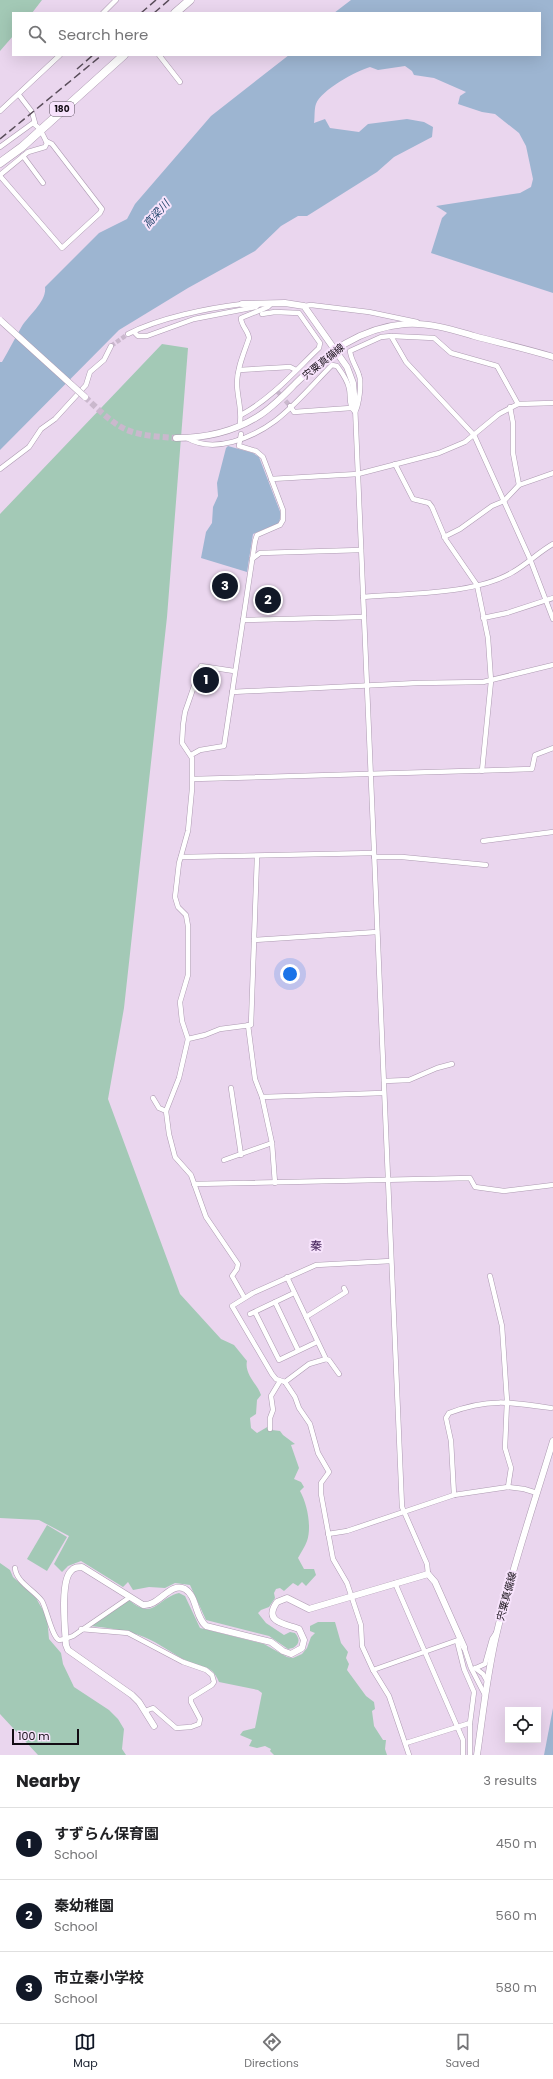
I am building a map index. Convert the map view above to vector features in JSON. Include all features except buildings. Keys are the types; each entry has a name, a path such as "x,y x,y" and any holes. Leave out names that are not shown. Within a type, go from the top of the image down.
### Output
{"highway":[{"path":"176,12 190,0"},
{"name":"180","path":"0,163 38,126 123,56"}],"street":[{"path":"104,12 116,0"},
{"path":"0,110 19,95 59,56"},
{"path":"160,56 180,82"},
{"path":"19,95 32,112 46,141 52,144 102,209 100,213 62,248 0,176 30,150 45,147 46,141"},
{"path":"0,147 30,124 38,126"},
{"path":"23,156 43,183"},
{"path":"135,333 138,336 147,336 194,319 256,307 260,303"},
{"path":"128,334 138,329 186,315 242,304 260,303 304,306 311,305 370,312 437,327"},
{"path":"240,423 241,415 237,385 239,370 249,338 248,333 241,323 241,318 268,308 271,304"},
{"path":"304,306 335,349 351,375 353,406"},
{"path":"241,415 259,406 277,391 319,348 320,342 299,313 275,312 262,314"},
{"path":"0,320 85,397"},
{"name":"宍粟真備線","path":"176,438 219,434 248,423 273,406 314,366 335,349 357,336 390,326 408,324 437,327 553,358"},
{"path":"355,412 358,405 360,377 351,358 350,351 371,340 392,336 434,338 451,353 497,366 518,404"},
{"path":"392,336 406,362 474,435 530,559 553,619"},
{"path":"0,469 29,447 40,430 55,419 86,385 90,372 104,360 111,346"},
{"path":"187,438 204,444 219,444 241,436 256,433 275,421 332,365 337,366 346,378 355,412 384,1081 383,1093 403,1512 427,1564 428,1574 435,1582 458,1640 464,1669 474,1692 470,1723 470,1755"},
{"path":"239,370 290,367 296,370"},
{"path":"271,479 358,474 439,453 465,442 510,408 518,404 553,403"},
{"path":"290,406 294,412 353,406"},
{"path":"510,408 513,423 513,453 519,485"},
{"path":"191,755 200,750 224,746 234,671 257,535 280,525 283,520 282,510 263,457 256,451 239,446 241,436"},
{"path":"395,464 413,499 429,503 432,507 444,537 477,585 490,657 491,681 482,771"},
{"path":"444,537 460,529 492,506 504,501 519,485 553,473"},
{"path":"363,597 456,589 477,585 512,573 553,544"},
{"path":"252,559 260,553 361,550"},
{"path":"483,618 507,613 553,598"},
{"path":"243,620 364,617"},
{"path":"232,692 366,685 491,681 553,665"},
{"path":"234,671 201,666 198,670 185,712 182,743 191,755 193,779 188,826 180,858 175,897 178,907 186,915 188,926 188,975 180,1002 184,1031 188,1038 179,1078 166,1111 174,1157 188,1170 206,1217 238,1264 237,1270 232,1276 244,1297"},
{"path":"193,779 532,769 535,755 553,748"},
{"path":"483,841 553,832"},
{"path":"180,858 374,855 486,865"},
{"path":"188,1038 205,1035 220,1029 251,1025 257,857"},
{"path":"254,940 377,932"},
{"path":"248,1025 255,1079 262,1097 272,1143 275,1182"},
{"path":"384,1081 409,1080 437,1068 452,1064"},
{"path":"231,1088 241,1155"},
{"path":"262,1097 383,1093"},
{"path":"153,1098 160,1108 166,1111"},
{"path":"224,1160 272,1143"},
{"path":"194,1184 470,1178 475,1187 504,1191 553,1185"},
{"path":"391,1261 324,1263 287,1277 244,1297 232,1306 272,1374 283,1381 295,1397 299,1408 310,1424 318,1453 329,1472 321,1483 321,1488 333,1559 344,1575 361,1625 362,1646 373,1670 389,1696 409,1755"},
{"path":"490,1276 502,1326 507,1401 505,1448 511,1468 508,1487"},
{"path":"287,1277 326,1359 329,1360 339,1374"},
{"path":"306,1317 346,1292 344,1288"},
{"path":"250,1314 294,1293"},
{"path":"275,1302 298,1350"},
{"path":"255,1312 279,1360 318,1342"},
{"path":"270,1429 270,1418 273,1410 270,1396 283,1381 309,1364 326,1359"},
{"path":"454,1495 447,1415 454,1411 482,1403 507,1401 551,1408"},
{"name":"宍粟真備線","path":"477,1755 487,1678 496,1633 553,1441"},
{"path":"328,1534 347,1531 454,1495 508,1487 524,1489 537,1493"},
{"path":"15,1568 15,1574 42,1602 56,1638 65,1639 130,1597"},
{"path":"154,1726 145,1711 132,1695 68,1650 65,1639 65,1584 71,1570 82,1568 130,1597 147,1605 153,1604 172,1589 185,1589 189,1594 199,1618 206,1626 271,1642 283,1651 291,1654 302,1648 304,1637 299,1630 278,1624 273,1611 277,1602 287,1598 309,1608 352,1597 428,1574"},
{"path":"395,1583 463,1740 463,1755"},
{"path":"81,1629 128,1633 183,1662 206,1670 212,1675 214,1682 212,1685 191,1698 191,1702 200,1719 199,1724 191,1727 176,1728 153,1708 145,1711"},
{"path":"476,1668 485,1664 492,1639 496,1633"},
{"path":"458,1640 464,1647 476,1668 487,1678"},
{"path":"373,1670 458,1640"},
{"path":"464,1647 474,1674 485,1696"},
{"path":"474,1674 481,1678 487,1678"},
{"path":"406,1743 470,1723"}],"green space":[{"path":"0,0 42,0 33,12 12,12 12,37 0,51"},
{"path":"162,344 188,348 167,617 124,1008 108,1099 180,1294 221,1339 234,1345 247,1361 249,1375 261,1395 257,1400 256,1414 250,1418 251,1428 257,1433 269,1426 272,1430 280,1431 295,1444 291,1445 299,1468 294,1479 301,1482 304,1487 300,1491 307,1508 309,1522 307,1541 298,1558 304,1569 314,1569 316,1575 306,1586 302,1582 298,1586 293,1583 284,1591 280,1588 276,1589 274,1593 275,1598 269,1607 258,1613 266,1623 284,1635 290,1632 295,1633 298,1637 298,1643 293,1648 288,1649 269,1636 206,1620 190,1585 175,1583 165,1588 149,1587 133,1590 128,1582 123,1587 81,1561 68,1566 62,1572 54,1564 69,1536 39,1520 0,1518 0,514"},
{"path":"47,1525 67,1537 47,1571 27,1559"},
{"path":"0,1563 10,1570 13,1577 36,1598 47,1617 49,1639 61,1653 63,1664 74,1687 109,1710 118,1719 124,1729 122,1749 126,1755 38,1755 0,1714"},
{"path":"179,1593 185,1596 200,1628 264,1644 287,1657 293,1658 302,1654 307,1648 311,1637 315,1633 310,1631 310,1626 318,1622 335,1622 341,1643 348,1652 346,1658 349,1664 347,1670 366,1696 374,1702 375,1709 372,1711 374,1726 383,1740 386,1740 385,1749 387,1755 274,1755 270,1751 271,1749 265,1746 257,1748 249,1746 252,1740 240,1735 243,1731 255,1728 262,1693 258,1690 219,1682 210,1669 187,1661 144,1637 124,1631 90,1626 129,1600 144,1609 150,1609 171,1596"}],"water":[{"name":"高梁川","path":"351,0 553,0 553,293 431,253 442,218 447,213 436,206 520,193 531,187 533,179 526,146 519,133 495,114 482,112 458,104 460,96 466,92 434,78 414,75 412,71 405,66 378,70 370,67 356,72 332,87 319,99 315,108 314,123 325,119 330,128 359,132 368,124 407,119 424,122 433,127 432,137 394,157 377,172 307,216 298,216 281,226 255,251 188,288 119,330 0,450 0,362 2,362 22,326 40,303 45,292 45,287 99,233 127,219 135,204 211,116 288,56 541,56 541,12 335,12"},
{"path":"228,446 253,453 259,457 281,514 279,523 253,534 247,572 201,558 206,532 212,523 213,507 218,496 217,483 226,448"},
{"path":"553,1708 553,1755 544,1755"}],"tunnel":[{"path":"111,346 128,334"},
{"path":"277,391 290,406"},
{"path":"85,397 110,419 127,430 157,437 176,438"}],"railway":[{"path":"142,12 156,0"},
{"path":"155,12 169,0"},
{"path":"77,69 92,56"},
{"path":"0,139 101,56"}],"place":[{"name":"市立秦小学校","path":"225,586"},
{"name":"秦幼稚園","path":"268,600"},
{"name":"すずらん保育園","path":"206,680"}],"district":[{"name":"秦","path":"316,1246"}]}
